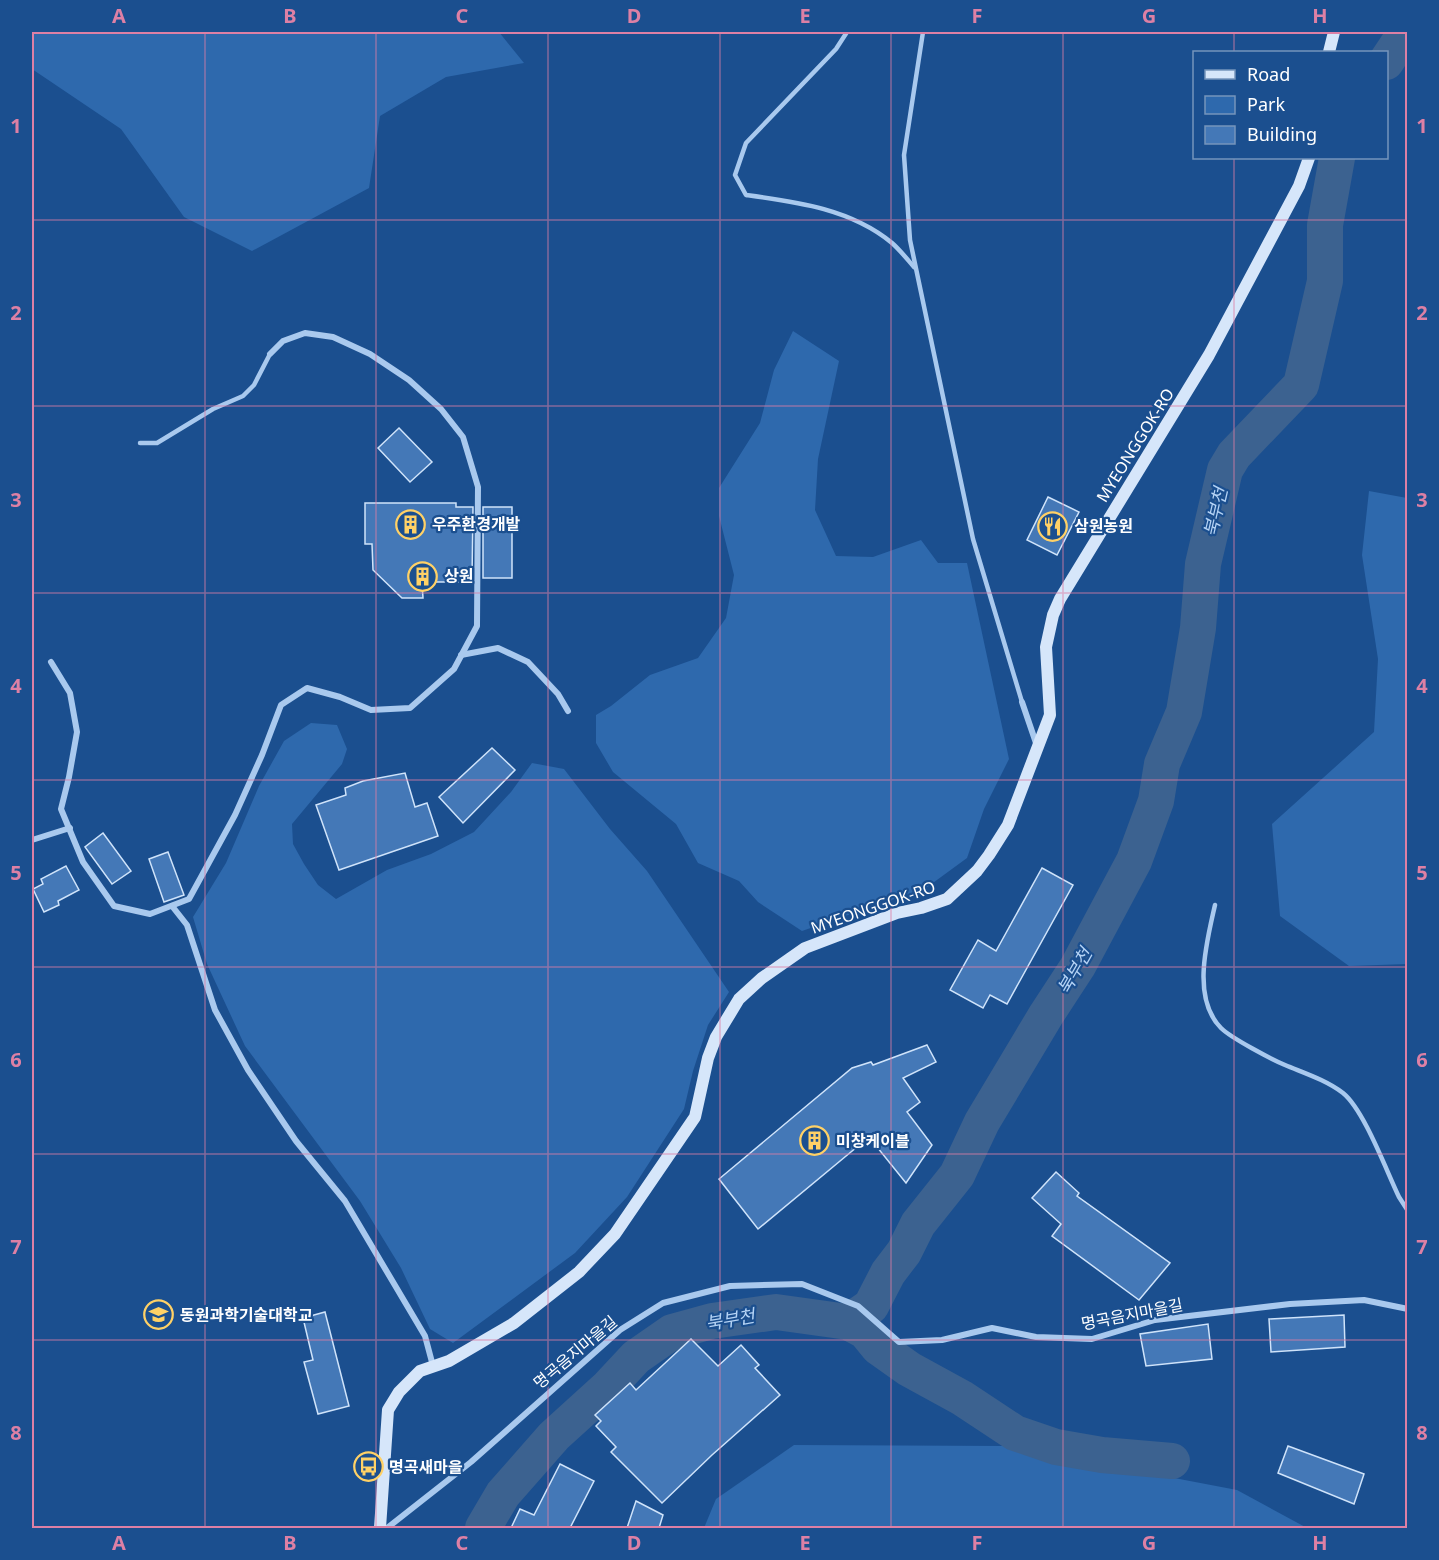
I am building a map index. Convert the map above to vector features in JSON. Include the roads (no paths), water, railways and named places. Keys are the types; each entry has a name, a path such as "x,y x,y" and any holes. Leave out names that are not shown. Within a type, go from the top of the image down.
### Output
{"main road":[{"path":"1329,51 1334,32"},
{"name":"MYEONGGOK-RO","path":"380,1528 388,1410 399,1392 420,1371 449,1361 514,1323 579,1272 615,1234 695,1117 708,1058 716,1036 739,999 762,978 805,948 897,913 948,899 977,871 1008,825 1050,715 1046,647 1053,615 1060,599 1209,356 1299,186 1309,159"}],"street":[{"path":"51,662 70,693 77,732 61,809 83,862 114,906 150,915 189,899 210,863 249,785 281,705 307,688 340,697 371,710 410,708 454,669 477,626 478,487 463,437 441,409 409,380 370,354 333,337 305,333 283,341 270,354"},
{"path":"461,655 498,648 528,662 558,694 568,711"},
{"path":"1022,702 1038,750"},
{"path":"32,840 70,828"},
{"path":"172,906 187,926 215,1010 248,1070 296,1141 345,1201 424,1336 433,1366"},
{"name":"명곡음지마을길","path":"387,1528 471,1462 620,1330 663,1303 730,1286 802,1284 858,1306 899,1341 942,1340 992,1328 1036,1338 1092,1339 1155,1320 1290,1304 1364,1300 1407,1309"}],"lane":[{"path":"847,32 836,49 746,143 735,175 746,195 807,204 857,220 892,243 916,269"},
{"path":"923,32 904,155 910,240 973,539 1022,702"},
{"path":"140,443 157,443 213,409 243,396 254,385 270,354"},
{"path":"1215,905 1206,945 1204,970 1210,1013 1222,1029 1274,1061 1332,1086 1344,1094 1357,1109 1407,1211"}],"waterway":[{"path":"1388,59 1406,32"},
{"name":"북부천","path":"848,1322 871,1306 918,1224 957,1175 982,1122 1078,966 1134,861 1156,801 1162,764 1184,712 1198,628 1203,564 1225,470 1234,455 1301,385 1325,281 1325,225 1337,159"},
{"name":"북부천","path":"483,1528 503,1494 554,1436 608,1387 636,1357 672,1332 712,1321 776,1312 848,1322 865,1331 878,1347 909,1369 962,1398 1015,1433 1056,1447 1102,1455 1172,1461"}],"place":[{"name":"우주환경개발","path":"411,524"},
{"name":"삼원농원","path":"1053,526"},
{"name":"상원","path":"423,576"},
{"name":"미창케이블","path":"815,1141"},
{"name":"동원과학기술대학교","path":"159,1315"},
{"name":"명곡새마을","path":"368,1467"}]}
